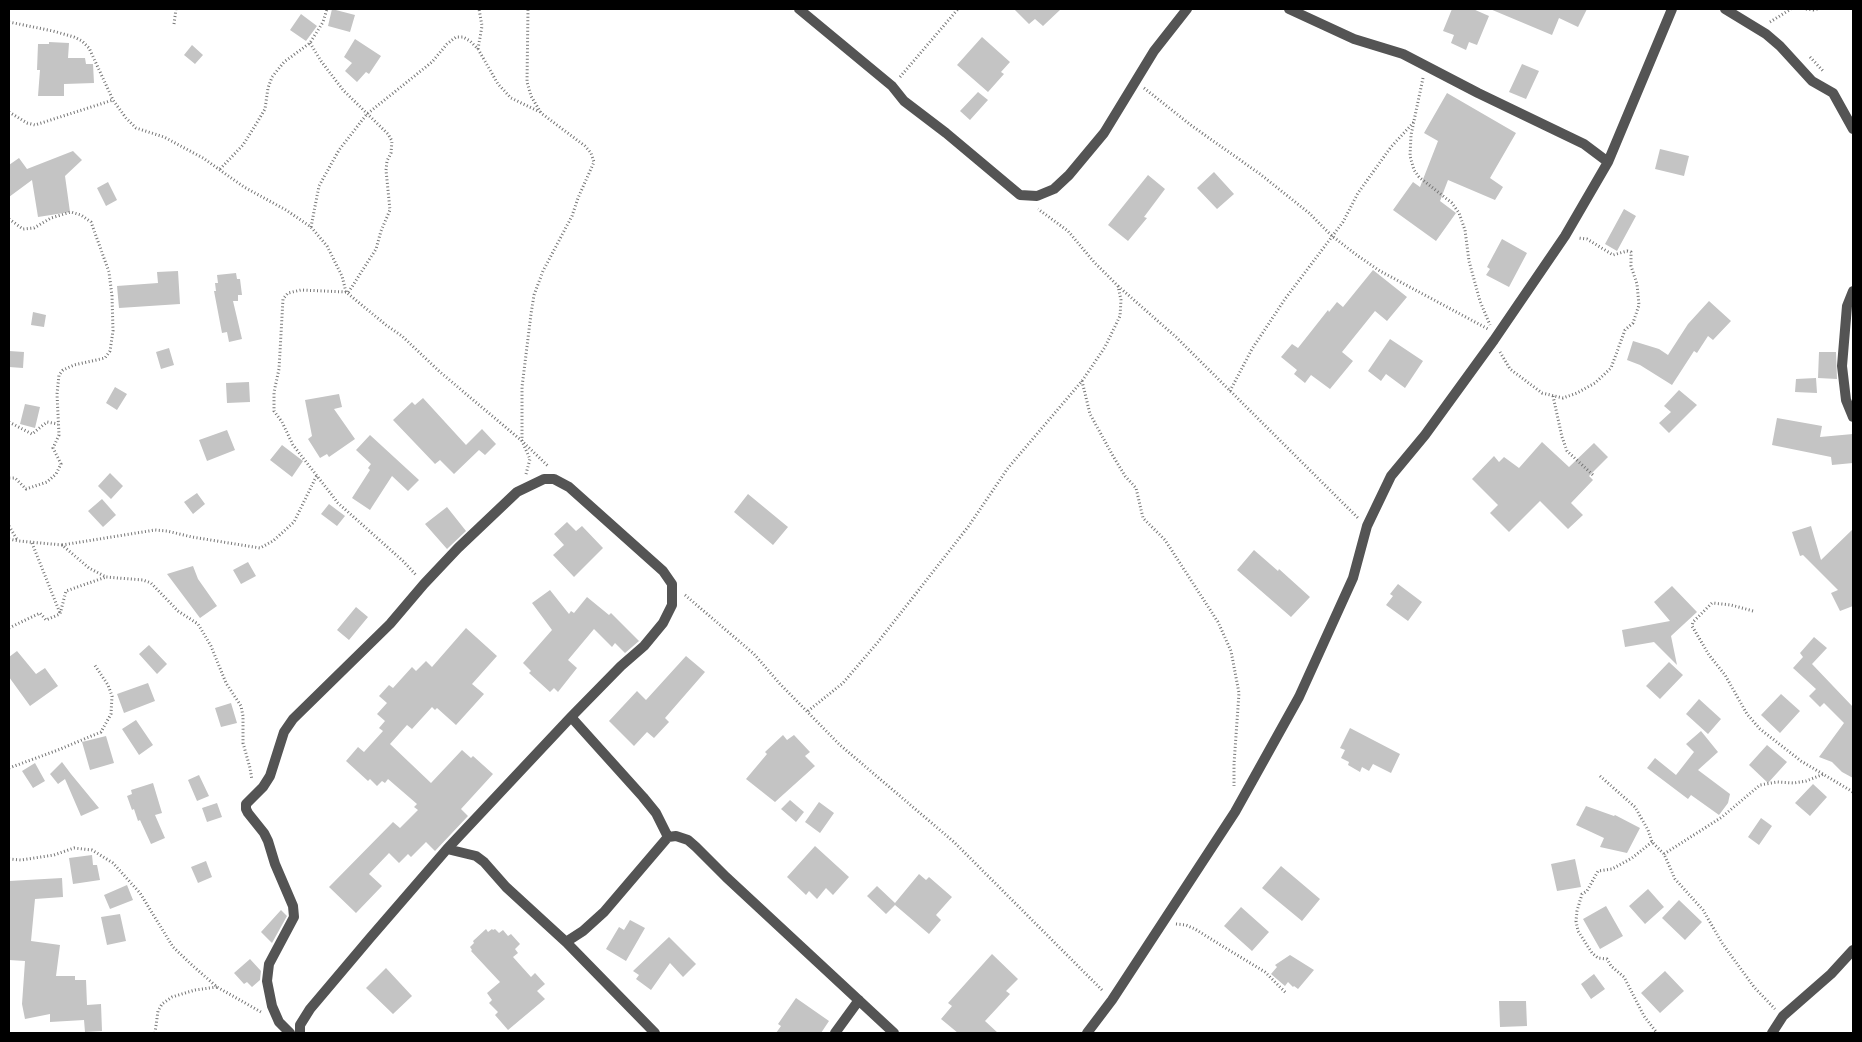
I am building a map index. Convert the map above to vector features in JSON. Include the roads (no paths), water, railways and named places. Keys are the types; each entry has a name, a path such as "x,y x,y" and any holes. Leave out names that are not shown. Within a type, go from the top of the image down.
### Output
{"street":[{"path":"799,9 892,86 904,102 946,133 1020,195 1037,196 1054,188 1069,175 1104,133 1154,51 1186,9"},
{"path":"1289,9 1354,39 1403,54 1426,65 1584,144 1608,162"},
{"path":"1087,1033 1112,1000 1235,812 1299,698 1353,578 1367,526 1390,476 1425,435 1494,340 1565,236 1608,162 1672,9"},
{"path":"1725,9 1760,30 1780,46 1812,81 1833,94 1853,129"},
{"path":"1853,291 1847,306 1842,366 1846,400 1853,417"},
{"path":"290,1033 279,1022 272,1006 267,981 269,964 294,917 293,906 264,833 246,809 246,804 263,787 270,776 284,732 293,719 390,624 458,548 517,492 544,479 554,479 569,487 663,572 672,584 672,605 663,623 644,646 621,666 571,717 447,849 310,1009 300,1025 300,1033"},
{"path":"571,717 656,813 668,837"},
{"path":"566,942 583,931 604,912 668,837 676,836 688,840 894,1033"},
{"path":"447,849 476,856 484,862 506,887 566,942 655,1033"},
{"path":"1772,1033 1783,1016 1831,974 1853,950"},
{"path":"836,1033 860,1000"}]}
